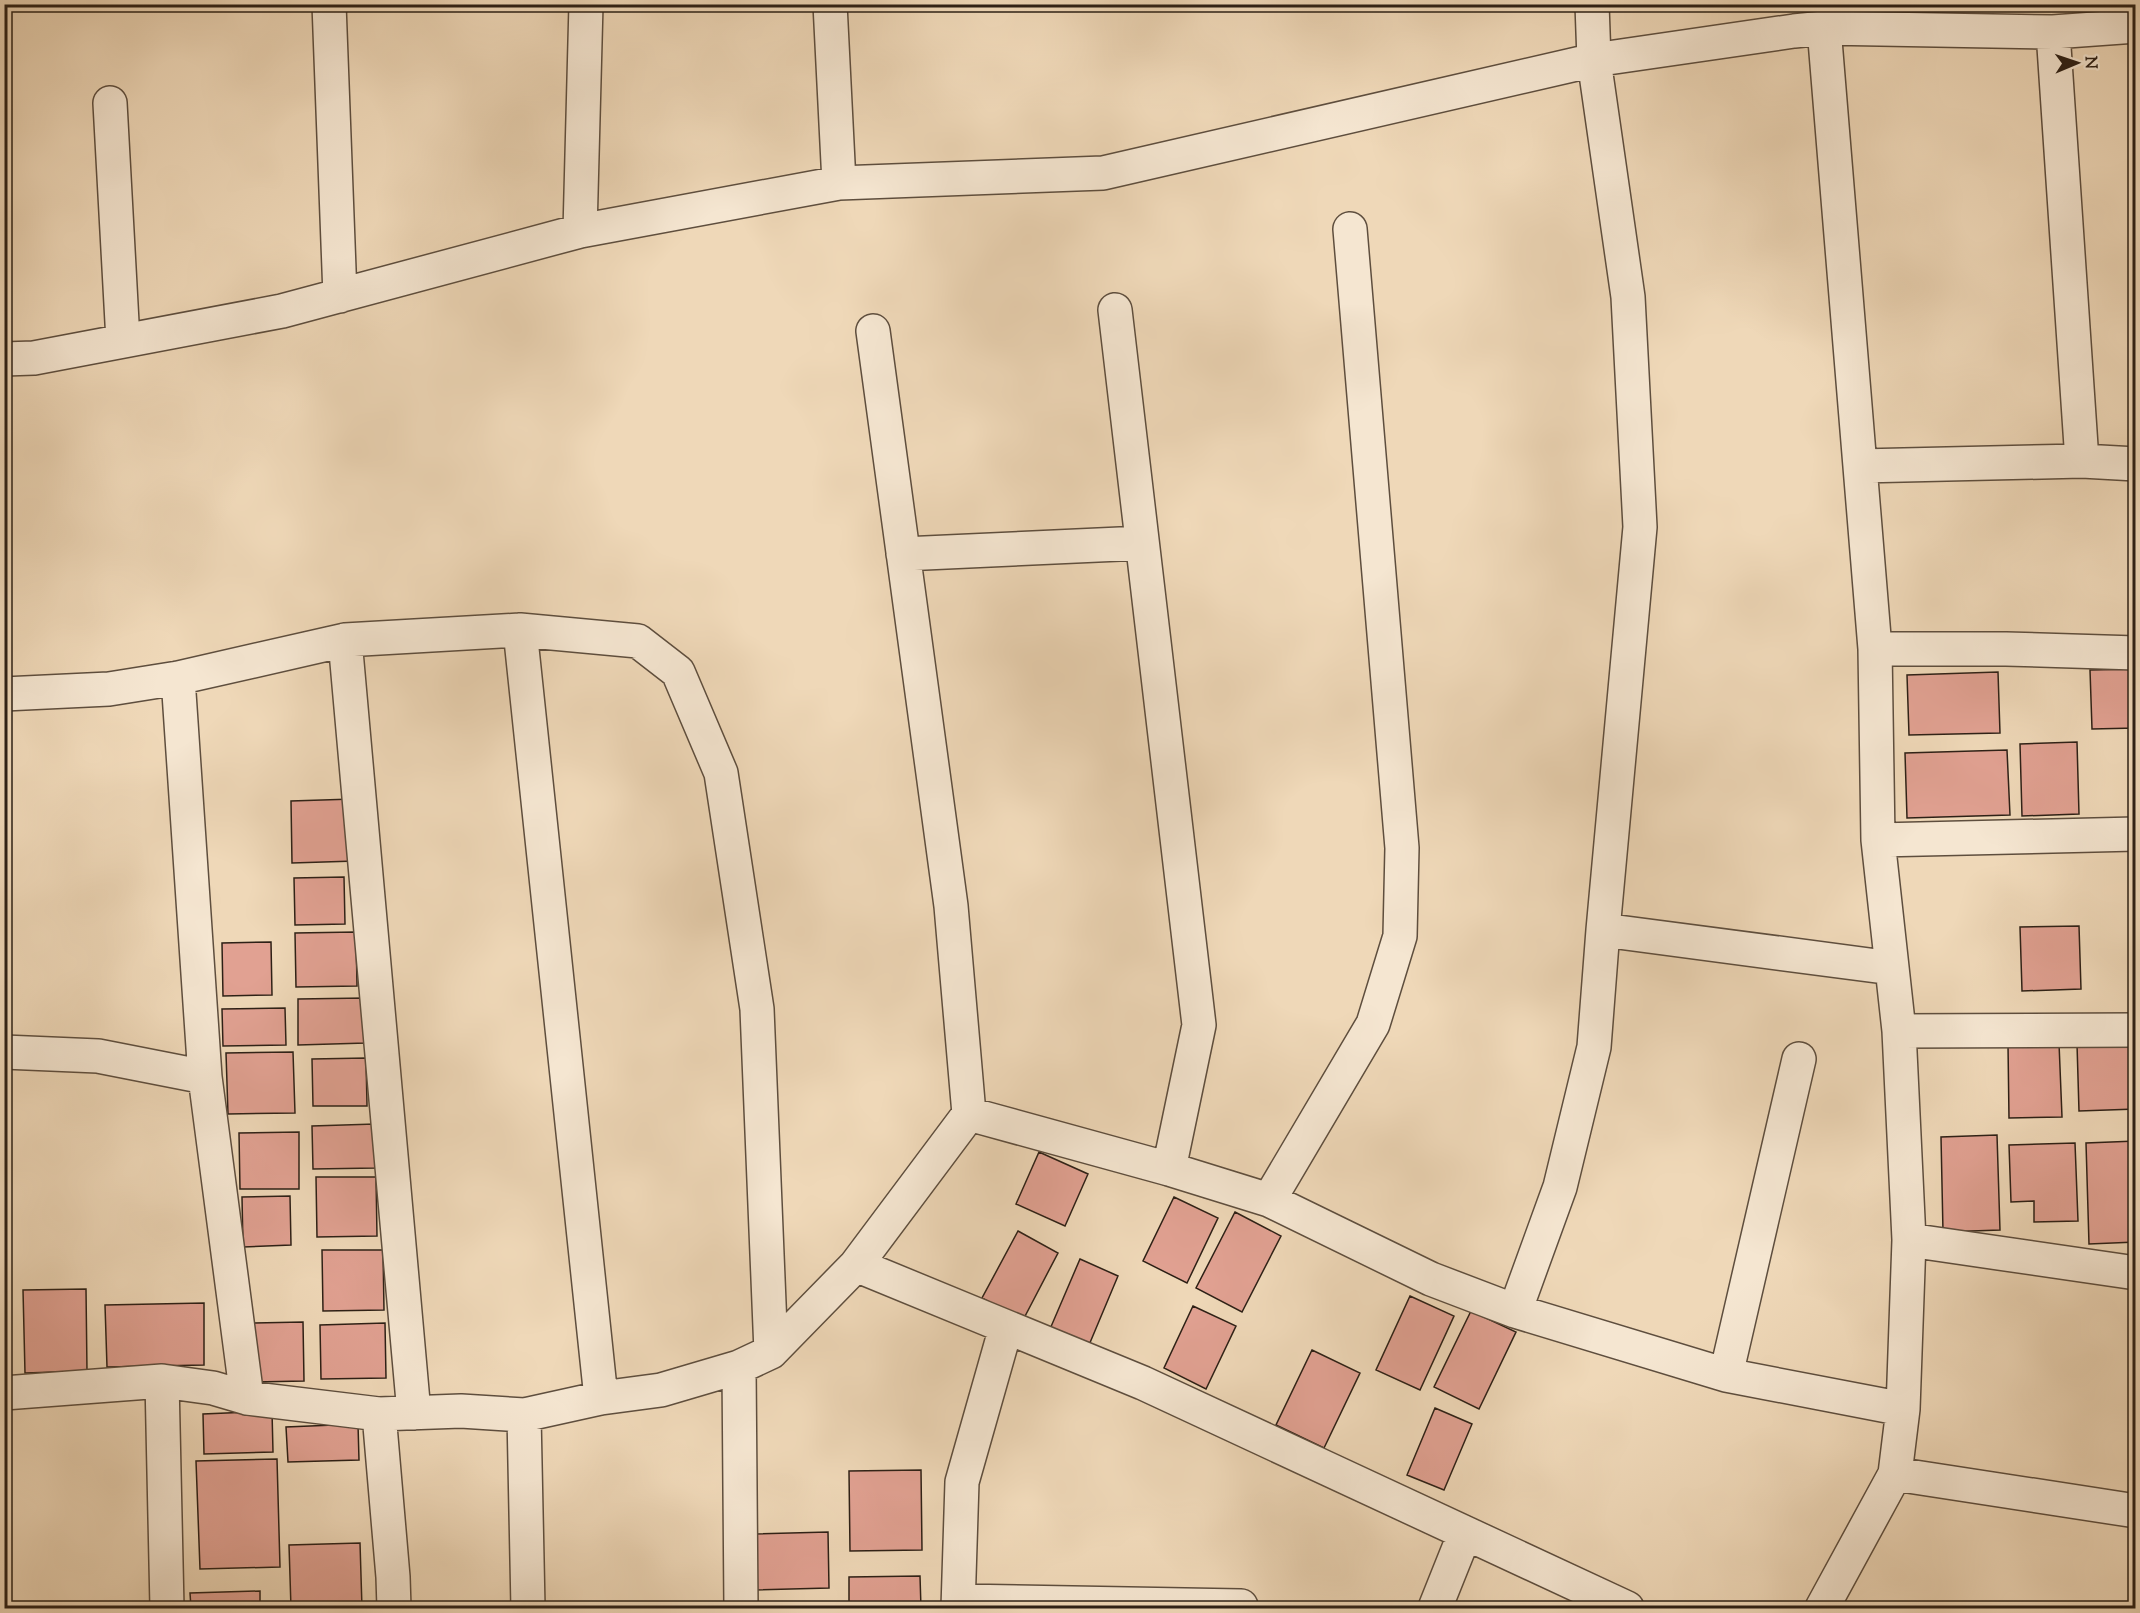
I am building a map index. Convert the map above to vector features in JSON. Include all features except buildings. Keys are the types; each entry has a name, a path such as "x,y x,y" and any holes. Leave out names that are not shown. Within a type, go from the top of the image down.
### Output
{"street":[{"path":"329,4 340,296"},
{"path":"580,231 586,4"},
{"path":"830,4 839,183"},
{"path":"1515,1311 1560,1187 1594,1047 1640,527 1628,297 1594,60 1592,4"},
{"path":"4,360 34,358 282,311 580,231 839,183 1103,173 1594,60 1824,28 2054,32 2136,26"},
{"path":"1822,1608 1895,1474 1903,1409 1909,1240 1899,1031 1878,840 1875,649 1824,28"},
{"path":"2054,32 2082,461"},
{"path":"110,103 123,341"},
{"path":"1269,1200 1373,1024 1400,936 1402,848 1350,229"},
{"path":"1115,310 1199,1025 1169,1169"},
{"path":"4,1393 162,1381 213,1388 248,1398 379,1414 461,1412 524,1414 600,1398 661,1390 739,1367 771,1352 856,1265 969,1114 951,906 873,331"},
{"path":"1860,466 2082,461 2136,464"},
{"path":"903,554 1142,543"},
{"path":"520,630 600,1398"},
{"path":"4,694 109,689 178,678 345,640 520,630 638,641 678,672 721,773 757,1009 771,1352"},
{"path":"345,640 414,1413"},
{"path":"1875,649 2006,649 2136,653"},
{"path":"178,678 205,1077 248,1398"},
{"path":"1878,840 2136,834"},
{"path":"1603,930 1892,968"},
{"path":"1899,1031 2136,1030"},
{"path":"4,1052 98,1056 205,1077"},
{"path":"1726,1374 1799,1059"},
{"path":"969,1114 1169,1169 1269,1200 1431,1279 1515,1311 1726,1374 1903,1409"},
{"path":"1909,1240 2136,1274"},
{"path":"856,1265 1143,1383 1627,1608"},
{"path":"1006,1327 962,1482 958,1605 1240,1606"},
{"path":"739,1367 741,1608"},
{"path":"162,1381 167,1608"},
{"path":"379,1414 394,1608"},
{"path":"524,1414 528,1608"},
{"path":"1895,1474 2136,1511"},
{"path":"1435,1608 1465,1533"}]}
